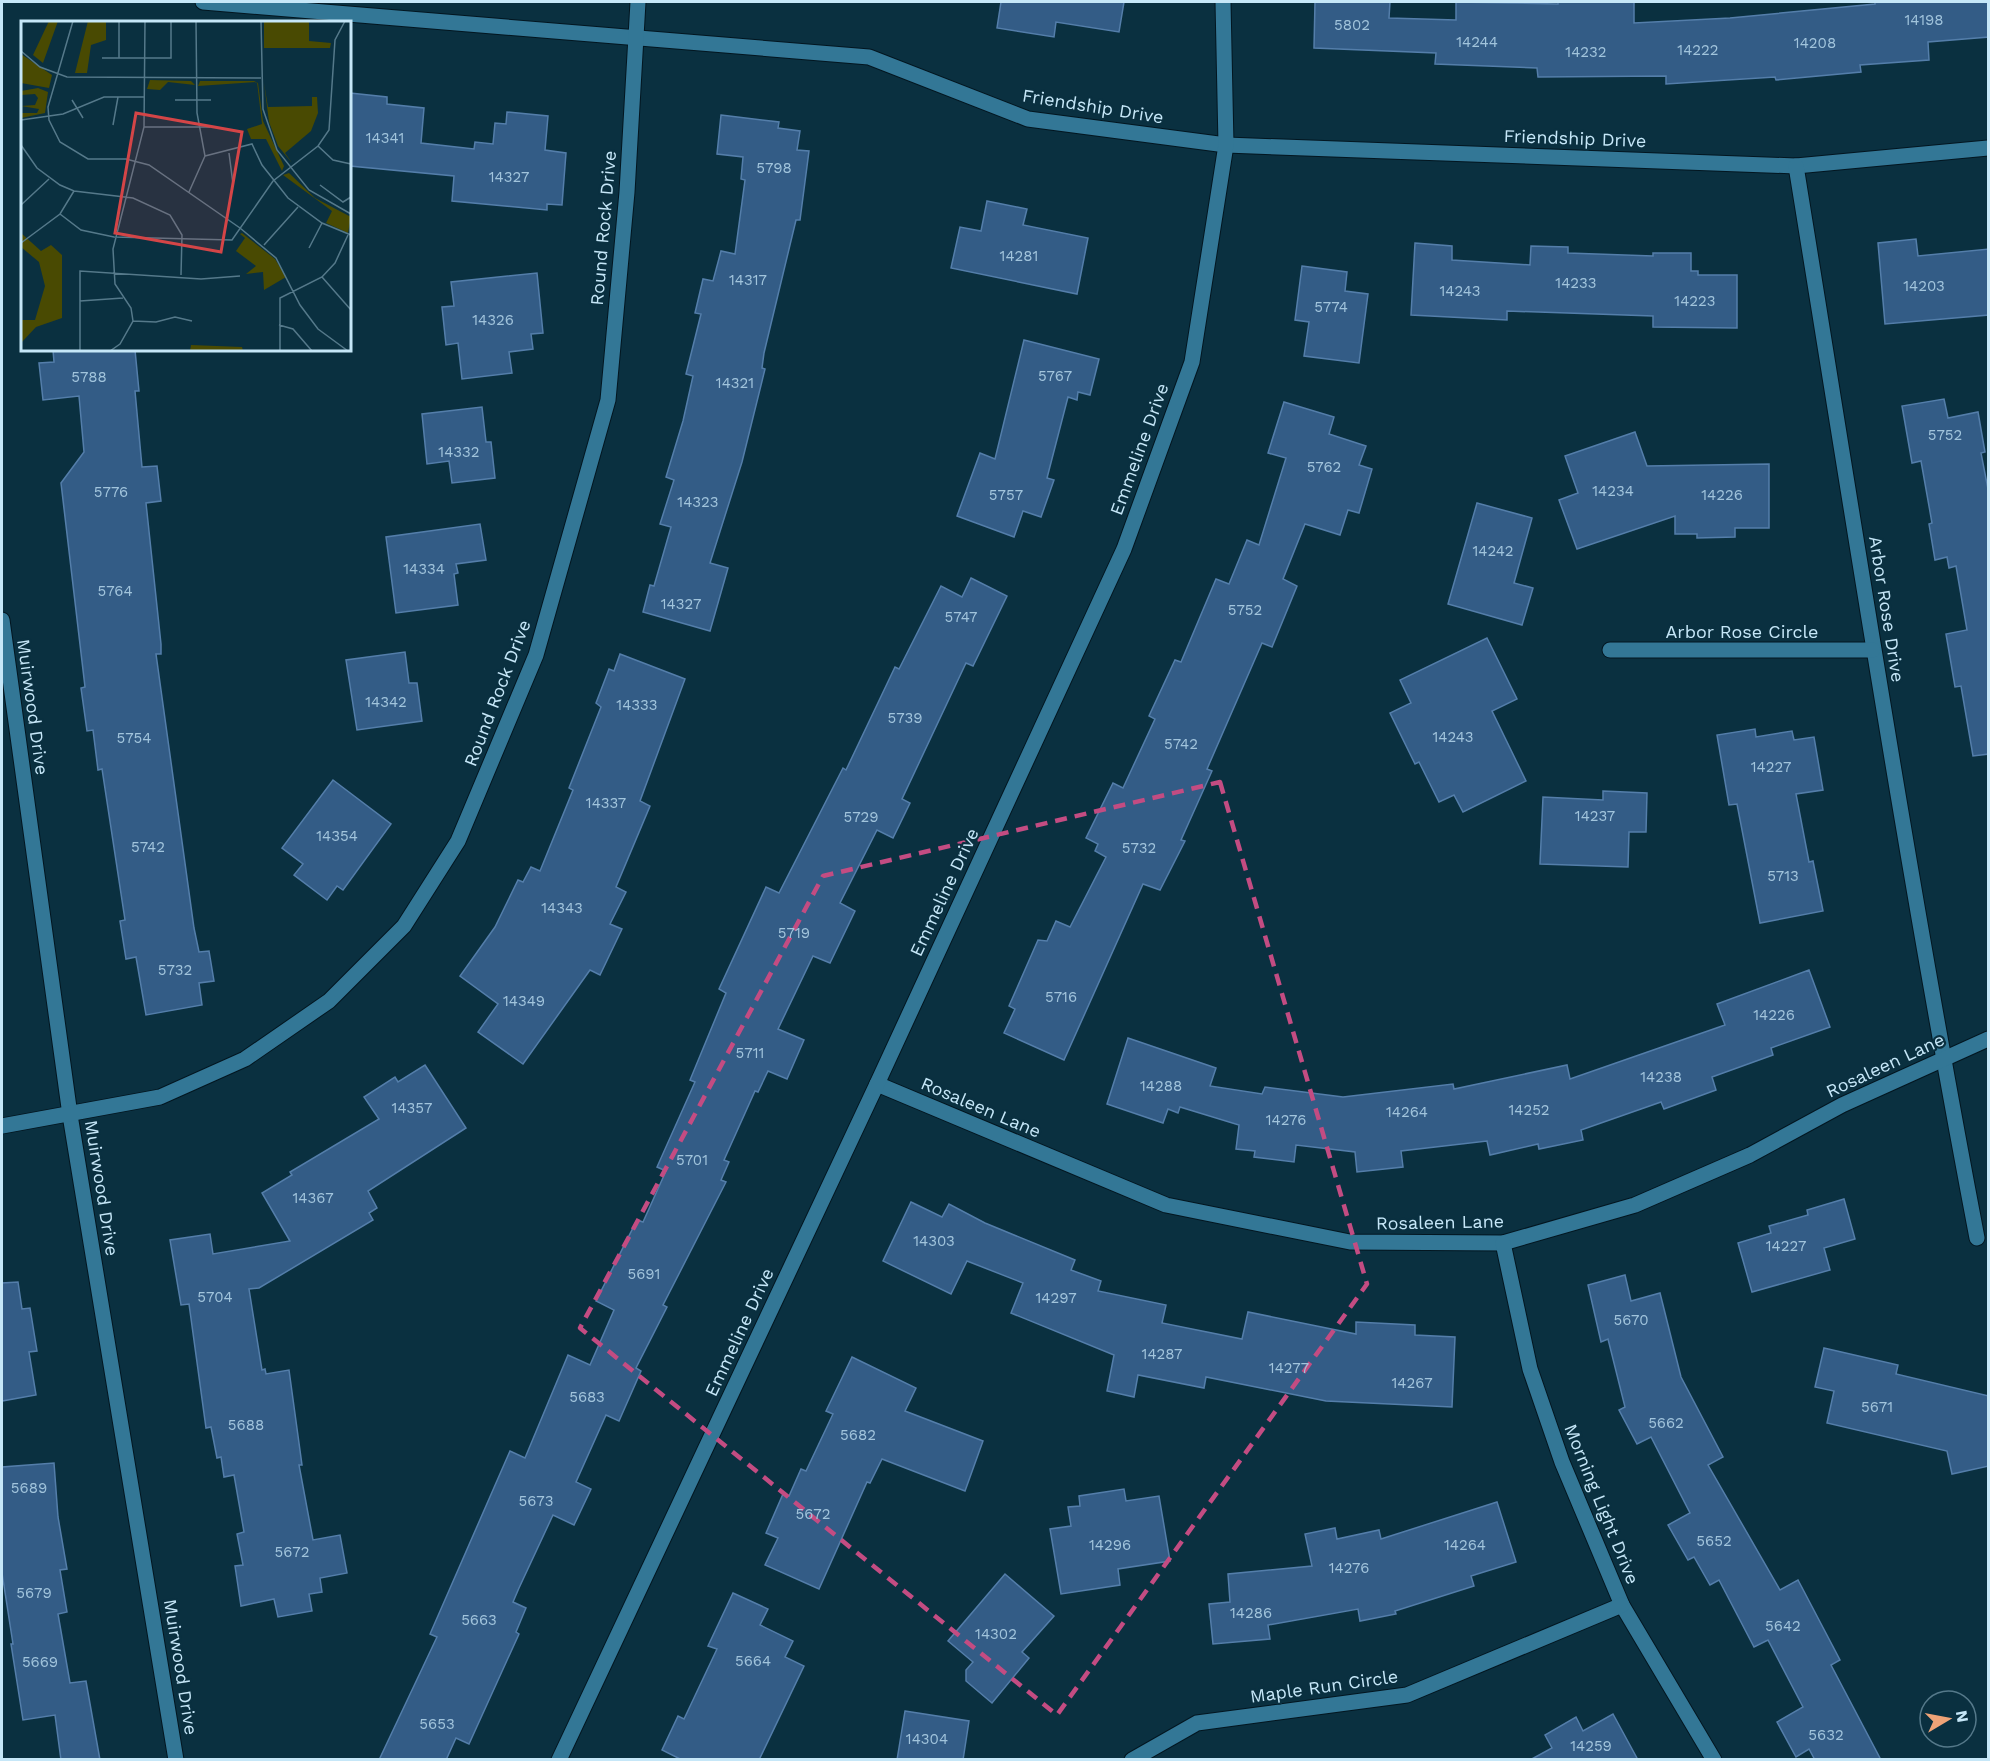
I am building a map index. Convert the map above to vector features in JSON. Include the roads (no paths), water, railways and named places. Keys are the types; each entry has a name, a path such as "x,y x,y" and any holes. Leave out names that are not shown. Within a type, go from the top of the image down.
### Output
{"street":[{"name":"Friendship Drive","path":"203,2 869,57 1028,118 1226,145 1796,166 1989,148"},
{"name":"Round Rock Drive","path":"2,1126 160,1097 245,1059 329,1001 404,926 458,841 536,655 608,400 627,192 638,2"},
{"name":"Emmeline Drive","path":"559,1760 877,1084 1124,549 1191,362 1226,145 1223,2"},
{"name":"Arbor Rose Drive","path":"1796,166 1873,650 1943,1058 1977,1238"},
{"name":"Muirwood Drive","path":"2,620 70,1115 176,1760"},
{"name":"Arbor Rose Circle","path":"1610,650 1873,650"},
{"name":"Rosaleen Lane","path":"877,1084 1166,1205 1350,1242 1503,1243 1635,1205 1749,1155 1842,1105 1989,1039"},
{"name":"Morning Light Drive","path":"1503,1243 1530,1369 1562,1462 1622,1605 1714,1760"},
{"name":"Maple Run Circle","path":"1132,1760 1197,1723 1407,1695 1622,1605"}]}
